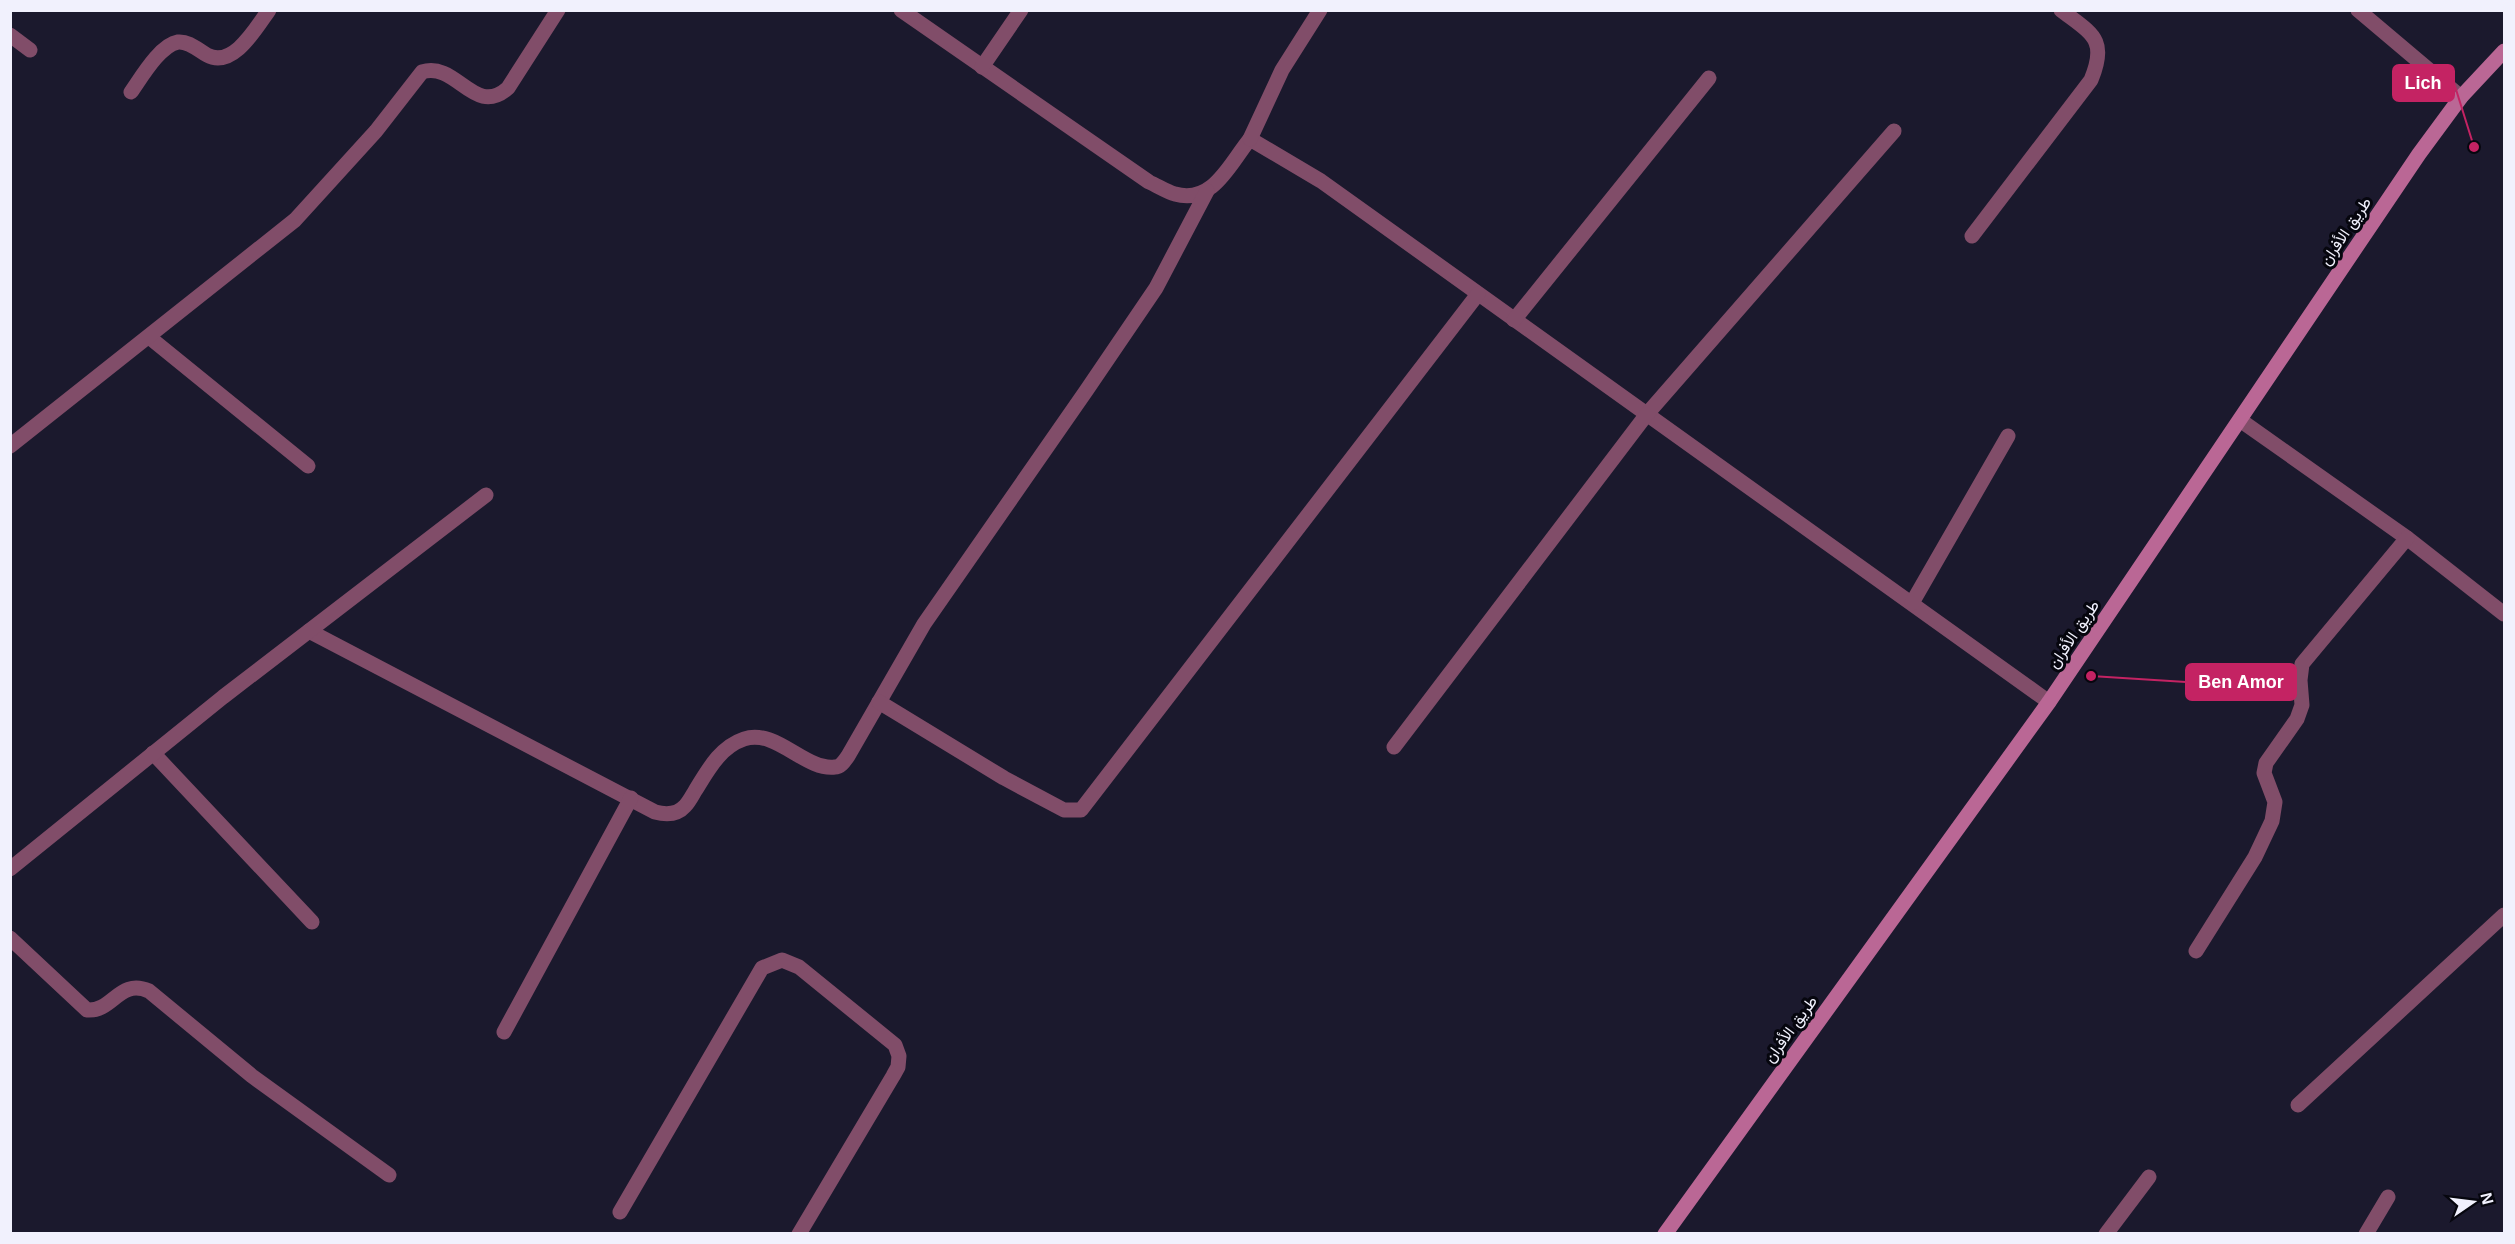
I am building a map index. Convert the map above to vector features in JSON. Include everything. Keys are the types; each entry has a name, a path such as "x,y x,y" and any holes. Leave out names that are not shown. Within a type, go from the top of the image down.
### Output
{"main road":[{"name":"طريق الأفران","path":"1665,1233 2049,702 2374,219 2461,97 2502,59"}],"street":[{"path":"131,92 156,57 168,46 178,42 192,45 210,56 221,58 232,54 249,37 269,10"},
{"path":"10,446 295,220 376,131 422,72 436,70 476,94 487,98 499,96 508,88 558,10"},
{"path":"901,10 1149,182 1175,194 1190,196 1208,191"},
{"path":"982,67 1021,10"},
{"path":"309,631 655,812 676,813 686,806 713,762 733,743 748,737 767,739 817,764 835,767 841,764 848,756 924,624 1156,288 1208,191 1250,139 1282,70 1320,10"},
{"path":"1972,236 2091,80 2099,60 2094,38 2061,10"},
{"path":"2358,10 2461,97"},
{"path":"10,34 30,50"},
{"path":"1514,320 1709,78"},
{"path":"1394,747 1647,414 1894,131"},
{"path":"1250,139 1321,182 2049,702"},
{"path":"879,702 1004,778 1064,810 1081,810 1478,294"},
{"path":"149,337 308,466"},
{"path":"2240,420 2407,538 2505,614"},
{"path":"1912,603 2008,436"},
{"path":"10,868 153,753 486,495"},
{"path":"2196,951 2255,857 2272,821 2275,802 2264,773 2266,763 2296,719 2302,705 2300,680 2302,664 2407,538"},
{"path":"153,753 312,922"},
{"path":"504,1032 631,798"},
{"path":"2298,1105 2505,915"},
{"path":"10,938 87,1010 100,1008 132,987 140,987 149,991 252,1076 389,1175"},
{"path":"620,1212 762,968 782,960 799,967 865,1020 895,1045 899,1056 898,1067 893,1076 800,1233"},
{"path":"2106,1233 2149,1177"},
{"path":"2366,1233 2388,1197"}],"place":[{"name":"Lich","path":"2474,147"},
{"name":"Ben Amor","path":"2091,676"}]}
